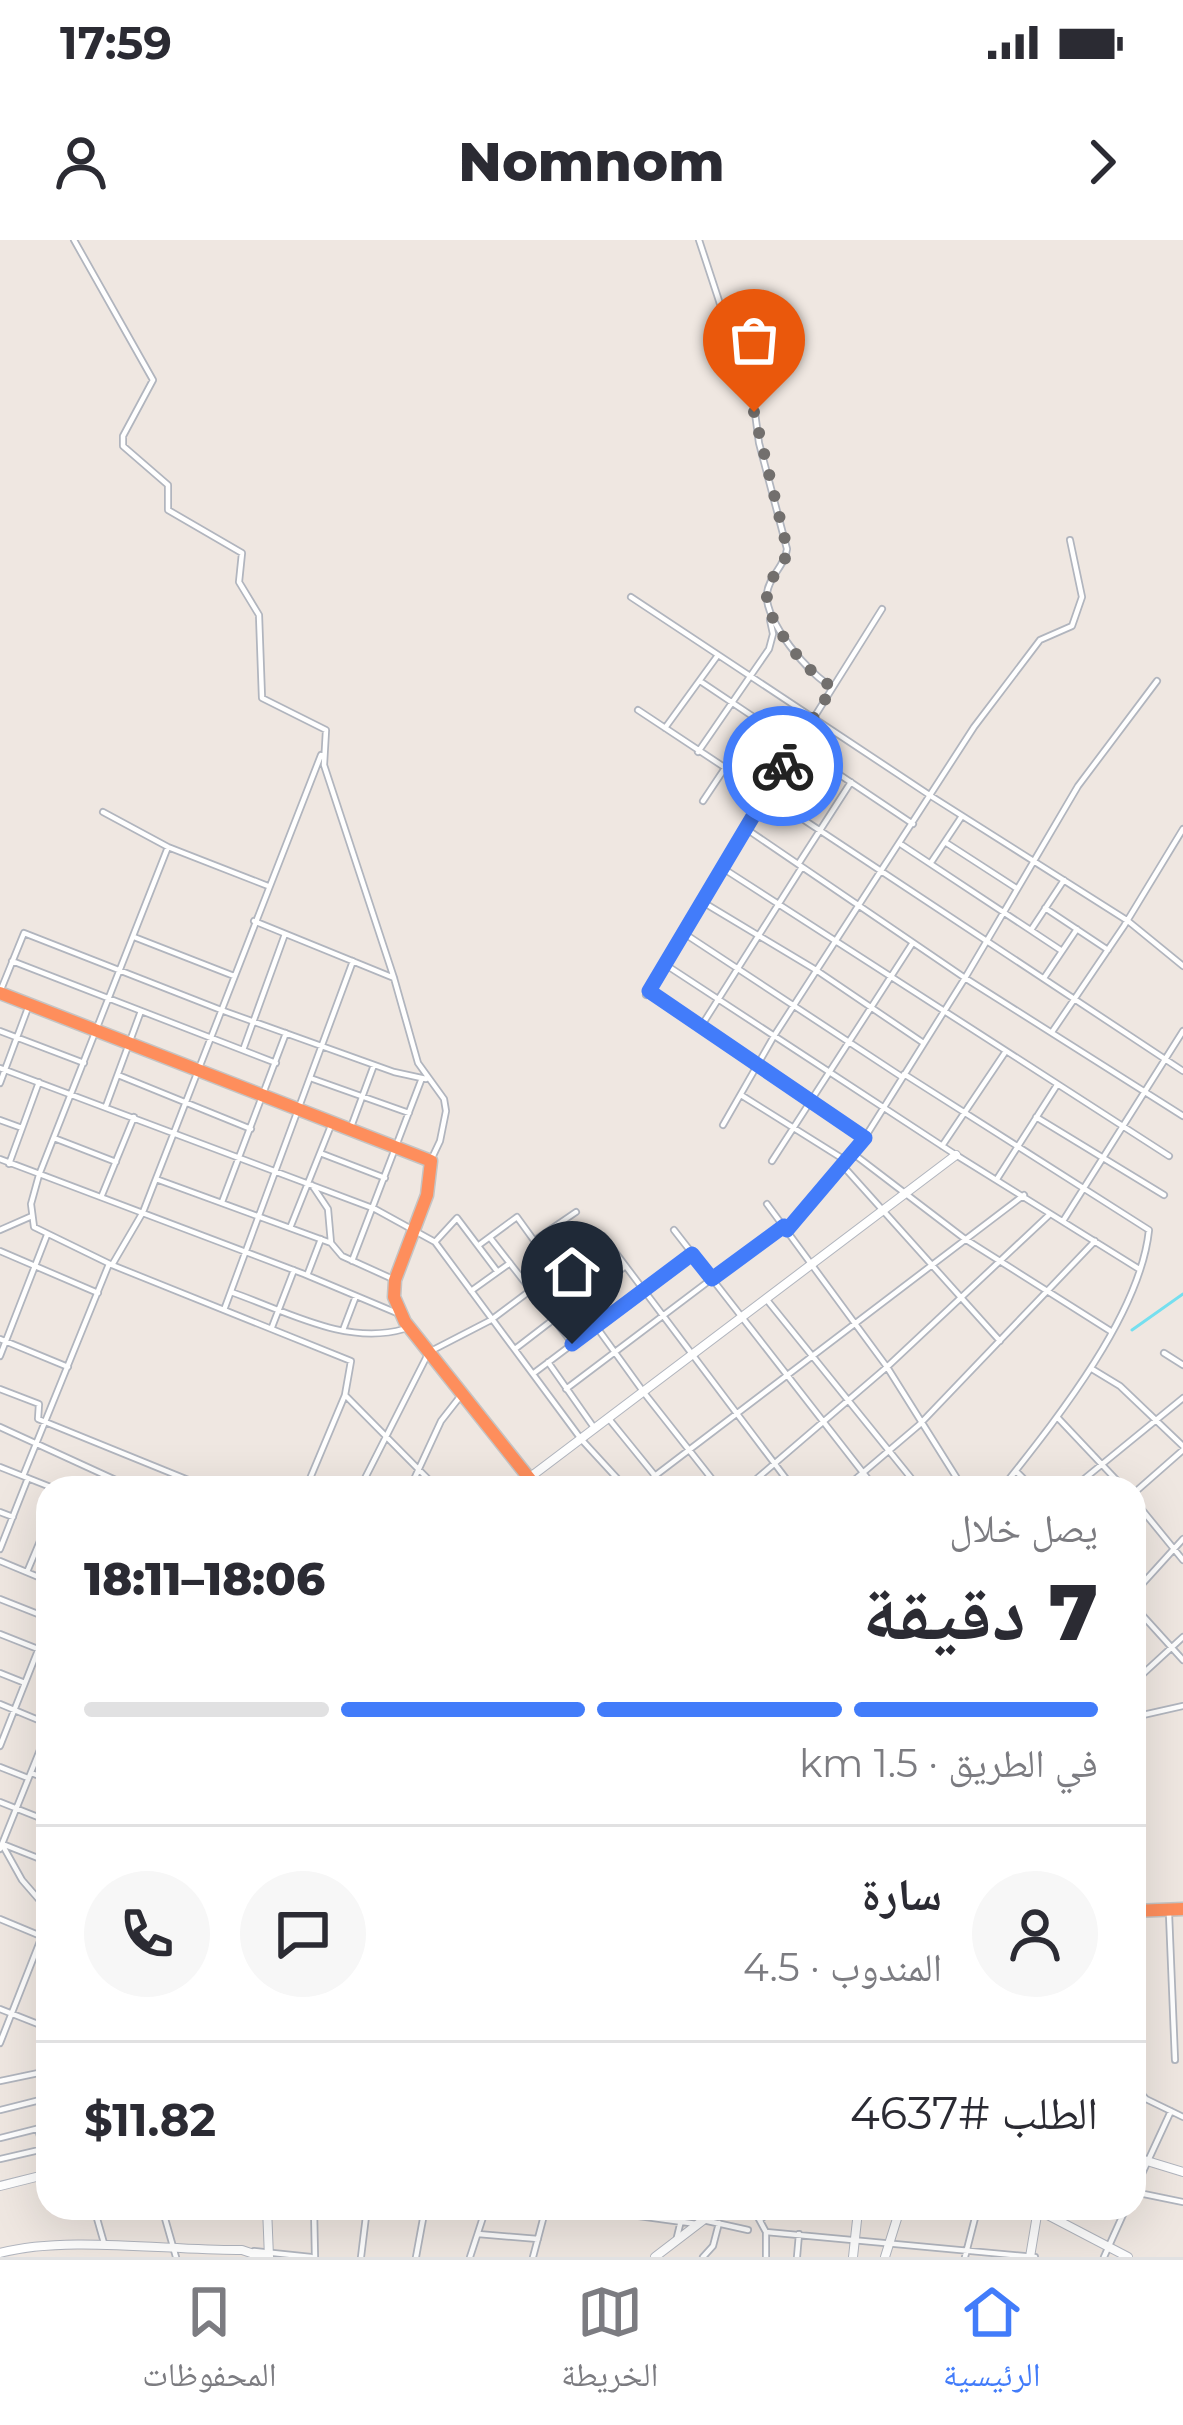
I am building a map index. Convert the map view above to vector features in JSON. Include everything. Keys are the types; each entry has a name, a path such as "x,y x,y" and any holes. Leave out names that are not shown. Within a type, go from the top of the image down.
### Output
{"highway":[{"path":"0,992 431,1161 427,1196 394,1280 394,1297 409,1328 523,1476"},
{"path":"1146,1910 1177,1908"}],"street":[{"path":"74,240 153,380 123,436 123,446 168,485 168,510 242,553 239,582 259,614 262,698 324,728 324,765 418,1063 424,1079 444,1100 440,1141 431,1161"},
{"path":"698,752 771,644 769,586 787,558 759,443 748,359 723,313 699,240"},
{"path":"723,1125 774,1036 974,727 1040,640 1072,626 1082,597 1070,540"},
{"path":"631,597 1127,921 1183,966"},
{"path":"865,1138 648,993 882,609"},
{"path":"770,614 809,672 833,687"},
{"path":"665,729 718,656"},
{"path":"700,681 914,824"},
{"path":"566,1389 785,1228 846,1164 945,1011 1078,786 1157,681"},
{"path":"638,710 1183,1071"},
{"path":"703,801 757,720"},
{"path":"0,1549 37,1442 98,1293 143,1213 323,750"},
{"path":"701,1027 851,782"},
{"path":"103,812 168,847 268,886"},
{"path":"931,864 962,816"},
{"path":"745,827 965,978 1183,1116"},
{"path":"1052,1032 1183,829"},
{"path":"945,842 1016,888"},
{"path":"900,844 1062,951"},
{"path":"168,847 39,1175 31,1204 34,1227 111,1265 351,1361 345,1395 311,1476"},
{"path":"722,866 1169,1156"},
{"path":"1031,930 1064,880"},
{"path":"701,901 817,970 922,1042"},
{"path":"1046,908 1108,950"},
{"path":"254,921 394,978"},
{"path":"1044,977 1077,929"},
{"path":"682,932 1149,1230 1139,1269 1112,1332 1012,1476"},
{"path":"0,992 25,933 221,1010 424,1079"},
{"path":"243,1050 285,934"},
{"path":"134,937 234,976"},
{"path":"772,1161 913,942"},
{"path":"11,961 276,1063"},
{"path":"224,1310 353,962"},
{"path":"663,963 1139,1269"},
{"path":"0,1083 29,1005"},
{"path":"106,1106 141,1010"},
{"path":"0,1031 84,1063"},
{"path":"1063,1221 1183,1031"},
{"path":"221,1204 286,1033"},
{"path":"942,1146 1006,1051"},
{"path":"350,1129 374,1064"},
{"path":"2,1069 373,1209 435,1243 581,1439 615,1476"},
{"path":"118,1075 251,1129"},
{"path":"310,1078 410,1113"},
{"path":"352,1261 424,1079"},
{"path":"39,1082 22,1129 3,1162 308,1275 400,1315"},
{"path":"997,1179 1057,1084"},
{"path":"740,1095 846,1164 882,1212 1000,1341"},
{"path":"101,1198 134,1117"},
{"path":"1036,1117 1164,1195"},
{"path":"0,1120 22,1129"},
{"path":"290,1229 332,1122"},
{"path":"54,1138 116,1162"},
{"path":"320,1153 385,1178"},
{"path":"854,1154 965,1239 1112,1332"},
{"path":"540,1476 740,1316 956,1155"},
{"path":"156,1179 331,1243 352,1261 394,1280"},
{"path":"310,1184 328,1209 331,1243"},
{"path":"609,1420 654,1475 1024,1195"},
{"path":"767,1204 887,1367 956,1476"},
{"path":"535,1240 576,1211"},
{"path":"759,1476 887,1367 1050,1213"},
{"path":"0,1230 32,1216"},
{"path":"478,1245 517,1217 710,1476"},
{"path":"435,1243 457,1218 497,1271"},
{"path":"674,1230 865,1476"},
{"path":"0,1356 47,1235"},
{"path":"366,1476 429,1352 490,1320 603,1236 784,1476"},
{"path":"490,1237 572,1344"},
{"path":"308,1275 321,1239"},
{"path":"859,1476 923,1421 1095,1241"},
{"path":"0,1251 98,1293"},
{"path":"532,1374 692,1254"},
{"path":"470,1292 510,1263"},
{"path":"579,1300 625,1266"},
{"path":"272,1328 294,1270"},
{"path":"230,1292 342,1332 379,1336 409,1328"},
{"path":"342,1332 356,1296"},
{"path":"765,1298 909,1476"},
{"path":"513,1350 554,1319"},
{"path":"3,1340 68,1367"},
{"path":"1164,1353 1183,1365"},
{"path":"548,1362 595,1429"},
{"path":"1090,1368 1120,1386 1183,1448 1146,1484"},
{"path":"0,1388 39,1404 38,1419 179,1476"},
{"path":"415,1476 441,1420 462,1394"},
{"path":"345,1395 426,1476"},
{"path":"1088,1476 1183,1398"},
{"path":"1056,1416 1114,1476"},
{"path":"0,1427 108,1476"},
{"path":"0,1467 36,1481"},
{"path":"1016,1471 1021,1476"},
{"path":"0,1512 13,1517"},
{"path":"1146,1512 1183,1560"},
{"path":"1146,1579 1183,1539"},
{"path":"27,1572 36,1553"},
{"path":"0,1561 36,1576"},
{"path":"0,1599 36,1616"},
{"path":"1146,1619 1183,1660"},
{"path":"0,1634 36,1648"},
{"path":"1146,1671 1183,1637"},
{"path":"0,1746 36,1654"},
{"path":"0,1673 25,1683"},
{"path":"0,1704 36,1721"},
{"path":"1146,1714 1183,1706"},
{"path":"1,1845 36,1761"},
{"path":"0,1767 36,1777"},
{"path":"0,1802 36,1816"},
{"path":"1,1845 36,1858"},
{"path":"1,1845 36,1896"},
{"path":"1174,2060 1177,1908"},
{"path":"0,1919 36,1933"},
{"path":"0,2043 36,1957"},
{"path":"0,2009 36,2023"},
{"path":"0,2081 36,2074"},
{"path":"1146,2099 1183,2117"},
{"path":"0,2110 36,2101"},
{"path":"1146,2165 1171,2111"},
{"path":"0,2138 36,2129"},
{"path":"0,2159 36,2150"},
{"path":"1148,2161 1183,2172"},
{"path":"0,2186 36,2174"},
{"path":"1146,2194 1183,2202"},
{"path":"97,2220 104,2247"},
{"path":"165,2220 173,2255"},
{"path":"267,2220 267,2255"},
{"path":"4,2254 26,2246 74,2252 104,2247 173,2255 242,2250 313,2257 314,2220"},
{"path":"361,2257 366,2220"},
{"path":"416,2257 423,2220"},
{"path":"470,2257 482,2220"},
{"path":"533,2257 543,2220"},
{"path":"676,2220 748,2230"},
{"path":"655,2257 703,2220"},
{"path":"760,2220 766,2232 766,2257"},
{"path":"853,2257 857,2220"},
{"path":"885,2257 897,2220"},
{"path":"966,2253 974,2220"},
{"path":"766,2232 1032,2256 1037,2220"},
{"path":"1060,2220 1128,2257"},
{"path":"1104,2257 1120,2220"},
{"path":"676,2241 680,2221"},
{"path":"703,2257 713,2246 719,2223"},
{"path":"478,2234 538,2239"},
{"path":"797,2257 799,2234"}],"waterway":[{"path":"1132,1330 1183,1294"}],"way so far":[{"path":"754,412 788,552 769,586 767,608 809,672 833,687 783,766"}],"route":[{"path":"572,1344 692,1254 712,1279 784,1226 787,1230 865,1138 649,991 783,766"}]}
